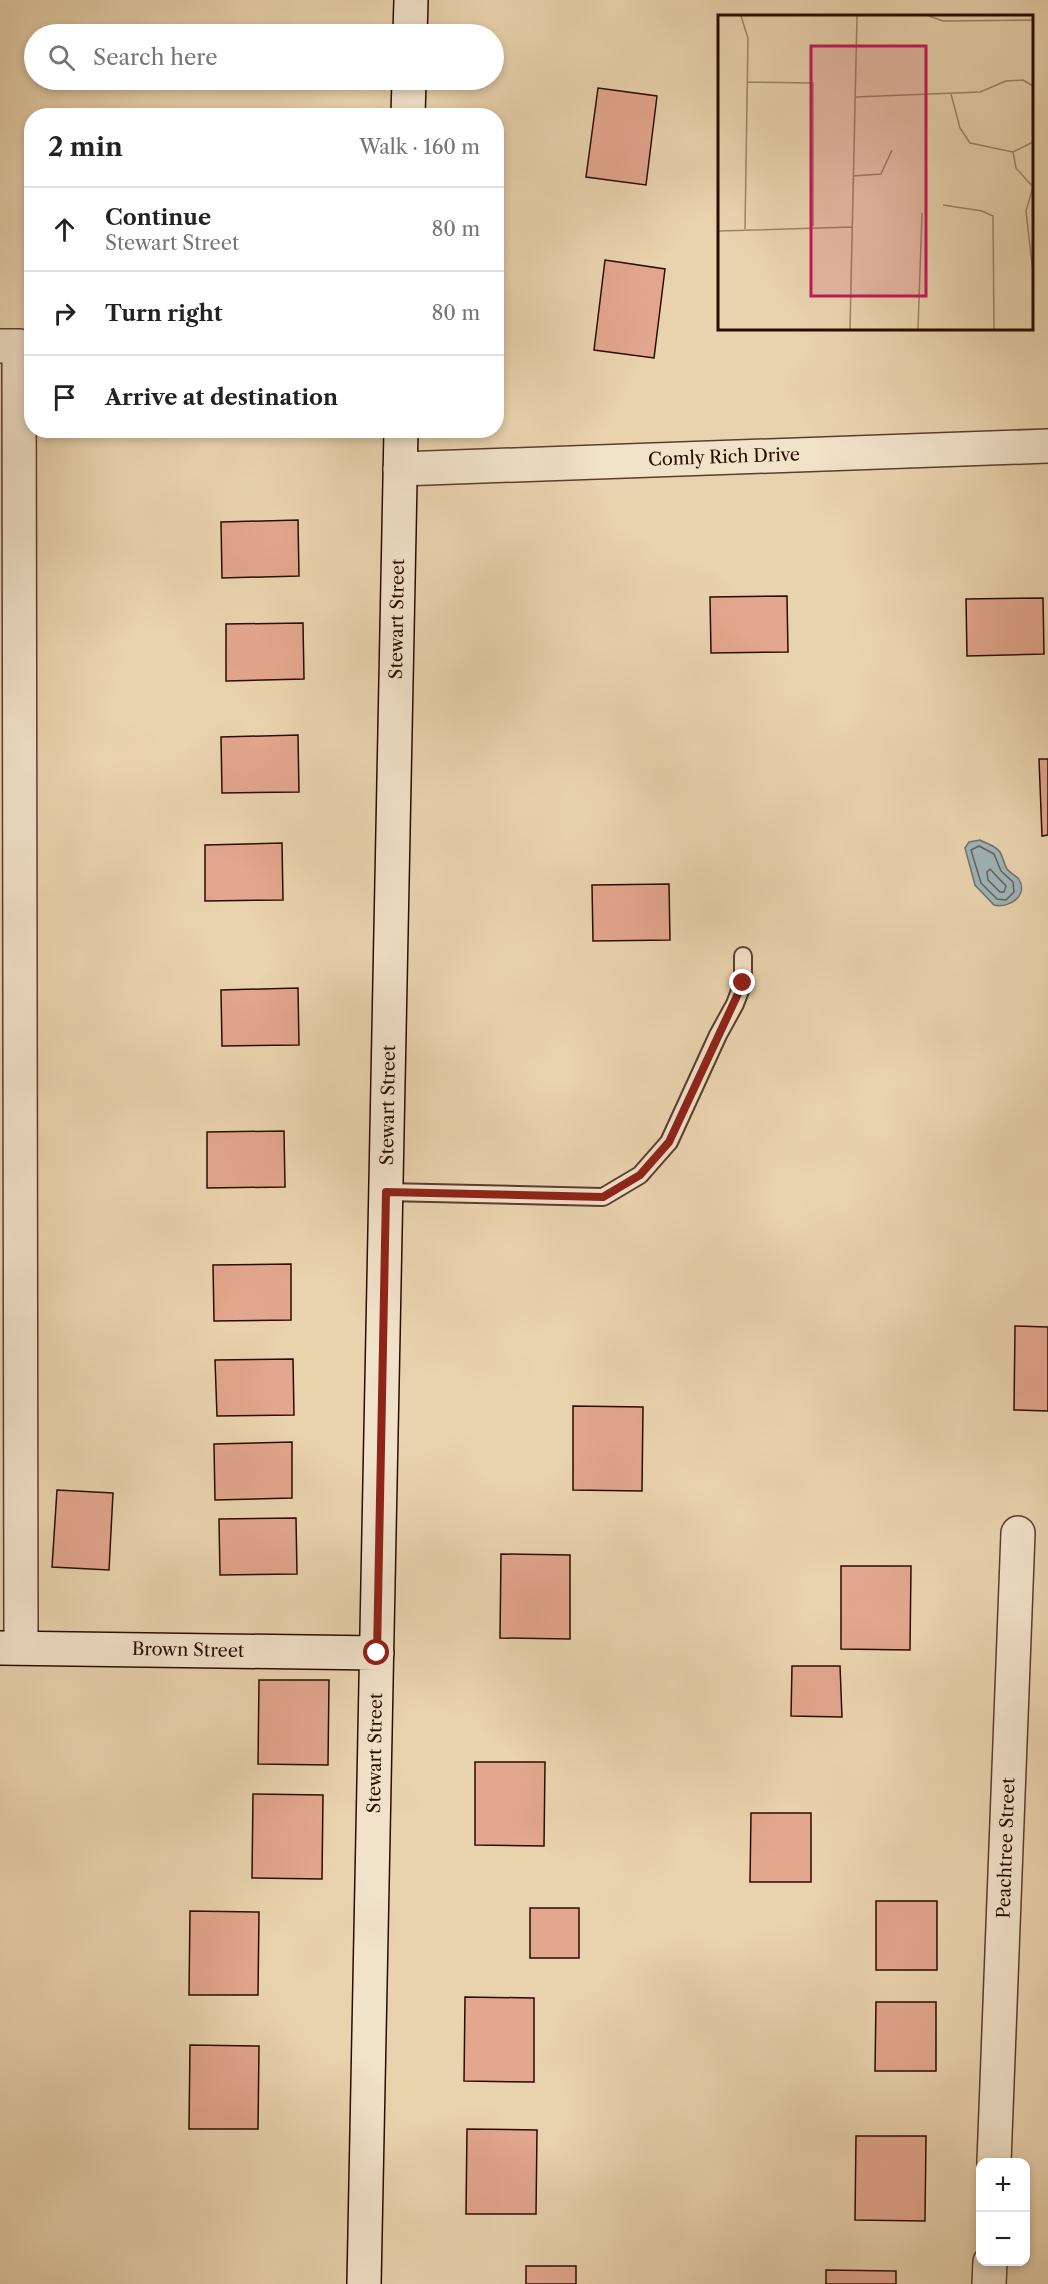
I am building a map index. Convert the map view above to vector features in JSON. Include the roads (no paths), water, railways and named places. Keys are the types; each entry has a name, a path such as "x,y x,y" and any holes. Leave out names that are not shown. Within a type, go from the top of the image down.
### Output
{"street":[{"path":"410,24 411,0"},
{"path":"408,108 409,90"},
{"path":"10,346 11,1647"},
{"name":"Stewart Street","path":"364,2284 401,438"},
{"name":"Comly Rich Drive","path":"400,469 1048,446"},
{"name":"Peachtree Street","path":"994,2158 1018,1533"},
{"name":"Brown Street","path":"11,1647 377,1653"},
{"path":"989,2284 990,2266"}],"lane":[{"path":"386,1192 603,1197 640,1175 669,1142 718,1035 735,1004 743,983 743,956"}],"water":[{"path":"980,840 998,850 1007,869 1018,878 1021,884 1020,895 1011,903 994,905 975,885 965,848 969,842"}]}
